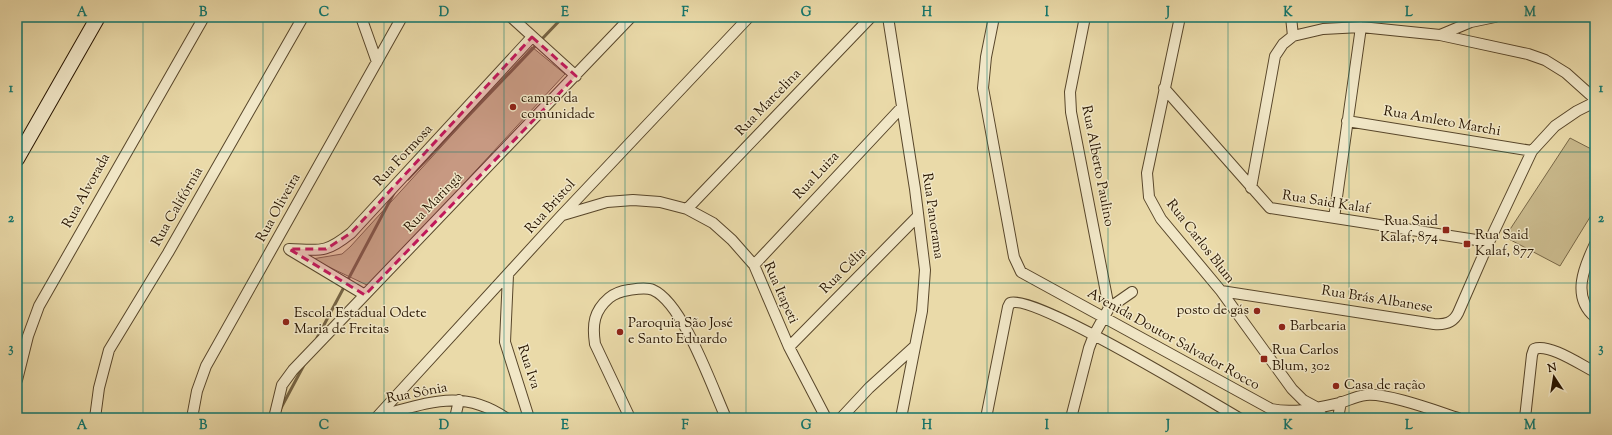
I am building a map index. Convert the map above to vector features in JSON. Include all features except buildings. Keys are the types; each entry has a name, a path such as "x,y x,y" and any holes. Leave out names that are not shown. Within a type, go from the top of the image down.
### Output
{"main road":[{"path":"17,159 98,17"}],"street":[{"name":"Rua Califórnia","path":"95,418 109,350 168,253 303,17"},
{"path":"361,17 377,62"},
{"name":"Rua Oliveira","path":"192,418 197,391 206,366 402,17"},
{"path":"511,17 576,76"},
{"name":"Rua Maringá","path":"274,418 282,385 293,370 631,17"},
{"name":"Rua Bristol","path":"377,417 440,346 749,17"},
{"name":"Rua Marcelina","path":"687,208 871,17"},
{"name":"Rua Panorama","path":"888,17 924,248 925,270 922,311 901,418"},
{"name":"Avenida Doutor Salvador Rocco","path":"994,17 985,62 982,88 1014,257 1021,272 1103,319 1270,409 1287,412 1341,402 1358,396 1373,395 1458,418"},
{"name":"Rua Alberto Paulino","path":"1085,17 1070,92 1071,112 1109,308"},
{"name":"Rua Carlos Blum","path":"1180,17 1147,173 1150,197 1161,219 1221,291 1292,389 1303,400 1316,407"},
{"path":"1291,17 1293,36"},
{"path":"1440,35 1471,22 1495,17"},
{"name":"Rua Alvorada","path":"17,380 28,336 39,306 202,19"},
{"path":"1334,218 1361,28"},
{"path":"1251,188 1275,56 1283,44 1293,36 1324,29 1361,28 1440,35 1528,54 1545,60 1566,73 1595,100"},
{"name":"Rua Formosa","path":"289,249 326,249 333,247 346,236 532,37"},
{"name":"Rua Said Kalaf","path":"1164,88 1262,201 1275,209 1489,242"},
{"name":"Rua Brás Albanese","path":"1221,291 1444,324 1456,317 1489,242 1532,151 1555,126 1595,100"},
{"name":"Rua Luiza","path":"754,265 902,107"},
{"name":"Rua Amleto Marchi","path":"1347,121 1532,151"},
{"name":"Rua Itapeti","path":"561,216 607,202 633,200 660,202 687,208 713,223 732,240 754,265 789,346 826,418"},
{"name":"Rua Célia","path":"789,346 918,216"},
{"path":"277,240 289,249 365,295"},
{"path":"1595,244 1582,276 1581,289 1583,302 1595,317"},
{"name":"Rua Iva","path":"508,275 505,342 530,418"},
{"path":"630,418 595,344 593,331 599,306 612,295 639,288 652,289 661,295 679,316 726,418"},
{"path":"1071,418 1094,335 1109,308 1132,292"},
{"path":"986,418 1010,304 1017,302 1034,306 1094,335 1238,418"},
{"path":"841,418 869,388 914,346"},
{"path":"1525,418 1532,355 1534,349 1540,348 1552,350 1595,372"},
{"path":"455,418 459,400"},
{"name":"Rua Sônia","path":"377,417 435,402 459,400 470,401 489,407 506,418"},
{"path":"1338,418 1341,402"},
{"path":"1316,407 1323,418"}],"highlighted area":[{"path":"532,37 576,76 365,295 289,249 326,249 351,233"}],"shaded area":[{"path":"532,47 565,74 369,286 312,259 342,254 350,247"},
{"path":"1570,138 1595,151 1595,209 1560,266 1505,237"}],"waterway":[{"path":"408,179 563,17"},
{"path":"317,338 394,193"},
{"path":"281,408 304,365"}],"place":[{"name":"campo da comunidade","path":"513,107"},
{"name":"Rua Said Kalaf, 874","path":"1446,230"},
{"name":"Rua Said Kalaf, 877","path":"1467,244"},
{"name":"posto de gás","path":"1257,311"},
{"name":"Escola Estadual Odete Maria de Freitas","path":"286,322"},
{"name":"Barbearia","path":"1282,327"},
{"name":"Paroquia São José e Santo Eduardo","path":"620,332"},
{"name":"Rua Carlos Blum, 302","path":"1264,359"},
{"name":"Casa de ração","path":"1336,386"}]}
